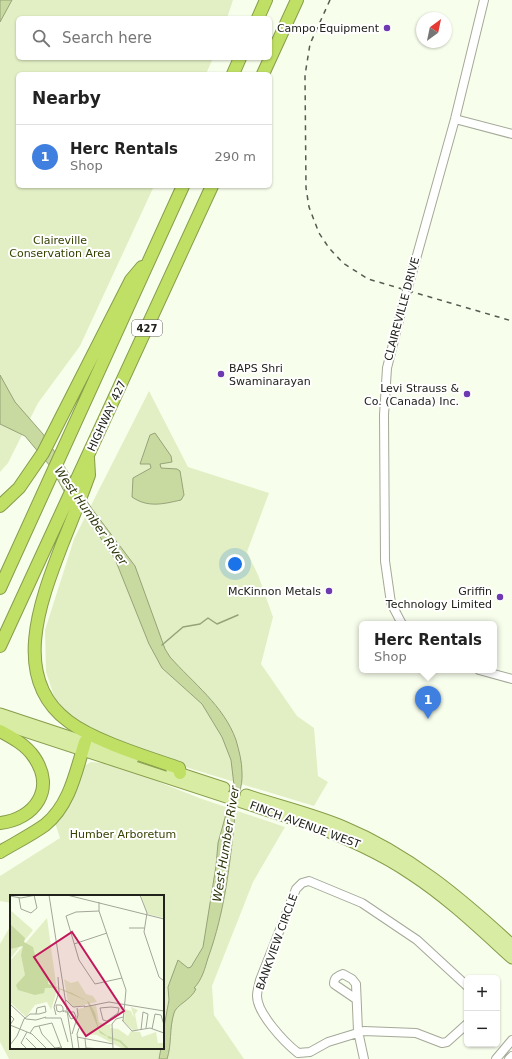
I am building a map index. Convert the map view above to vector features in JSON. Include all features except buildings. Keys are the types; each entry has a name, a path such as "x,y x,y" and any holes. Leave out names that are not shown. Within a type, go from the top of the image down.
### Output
{"highway":[{"path":"259,16 266,0"},
{"path":"272,54 297,0"},
{"path":"234,72 239,60"},
{"path":"264,72 269,60"},
{"name":"427","path":"0,588 182,188"},
{"name":"HIGHWAY 427","path":"0,646 211,188"},
{"path":"0,506 27,478 58,426 131,280 152,253"},
{"path":"88,457 89,475 44,592 35,631 34,650 38,679 44,695 55,710 73,724 113,744 179,768 180,773"},
{"path":"0,731 21,744 34,758 42,773 43,788 37,805 23,817 0,823"},
{"path":"0,852 40,828 56,813 68,793 84,746"}],"main road":[{"name":"FINCH AVENUE WEST","path":"0,714 84,746 258,803 343,826 398,853 448,888 512,945"},
{"name":"FINCH AVENUE WEST","path":"0,723 180,773 210,787"},
{"name":"FINCH AVENUE WEST","path":"258,803 342,837 398,865 452,904 512,958"}],"street":[{"name":"CLAIREVILLE DRIVE","path":"400,621 391,603 386,574 384,415 386,380 402,309 455,119 484,0"},
{"path":"455,119 512,134"},
{"path":"490,673 512,679"},
{"name":"BANKVIEW CIRCLE","path":"464,983 417,940 362,903 309,881 302,883 296,889 260,980 257,996 260,1010 289,1046 298,1053 310,1052 328,1042 358,1031 416,1033 442,1043 447,1042 454,1037 464,1027"},
{"path":"356,999 358,1031 364,1059"},
{"path":"496,1059 512,1040"},
{"path":"509,1059 512,1056"}],"green space":[{"name":"Claireville Conservation Area","path":"0,0 233,0 228,16 16,16 16,60 212,60 207,72 16,72 16,188 153,188 80,346 38,403 8,463 0,472"},
{"path":"149,391 188,467 269,493 247,552 258,575 273,617 261,664 297,716 314,728 318,776 328,782 314,806 159,759 115,740 70,717 54,696 46,672 45,630 74,539"},
{"name":"Humber Arboretum","path":"91,762 103,763 141,775 202,799 285,827 253,882 212,986 214,1015 244,1059 9,1059 0,1042 0,944 10,927 10,1049 164,1049 164,895 10,895 10,903 0,901 0,876 60,838 55,823 69,805 82,767"}],"water":[{"path":"0,0 12,0 0,22"},
{"name":"West Humber River","path":"0,375 15,402 43,434 92,509 135,566 165,649 170,657 224,716 236,740 241,760 242,778 223,905 203,974 194,988 196,989 194,993 175,1010 167,1059 159,1059 161,1049 164,1049 164,1027 169,1000 168,987 178,960 188,968 191,967 203,947 216,866 218,843 234,785 231,760 222,737 202,704 162,668 149,644 115,559 87,518 64,491 50,466 25,436 0,424"},
{"path":"155,433 171,456 172,462 160,464 161,468 177,469 180,471 184,495 181,500 162,504 150,504 144,503 132,497 133,478 151,468 150,464 140,464 150,435"}],"waterway":[{"path":"162,645 183,627 200,624 208,618 217,624 238,615"}],"railway":[{"path":"330,0 310,44 305,75 306,188 309,207 319,233 329,248 343,263 368,279 512,321"}],"place":[{"name":"Campo Equipment","path":"387,28"},
{"name":"BAPS Shri Swaminarayan","path":"221,374"},
{"name":"Levi Strauss & Co. (Canada) Inc.","path":"467,394"},
{"name":"McKinnon Metals","path":"329,591"},
{"name":"Griffin Technology Limited","path":"500,597"},
{"name":"Herc Rentals","path":"428,719"}]}
